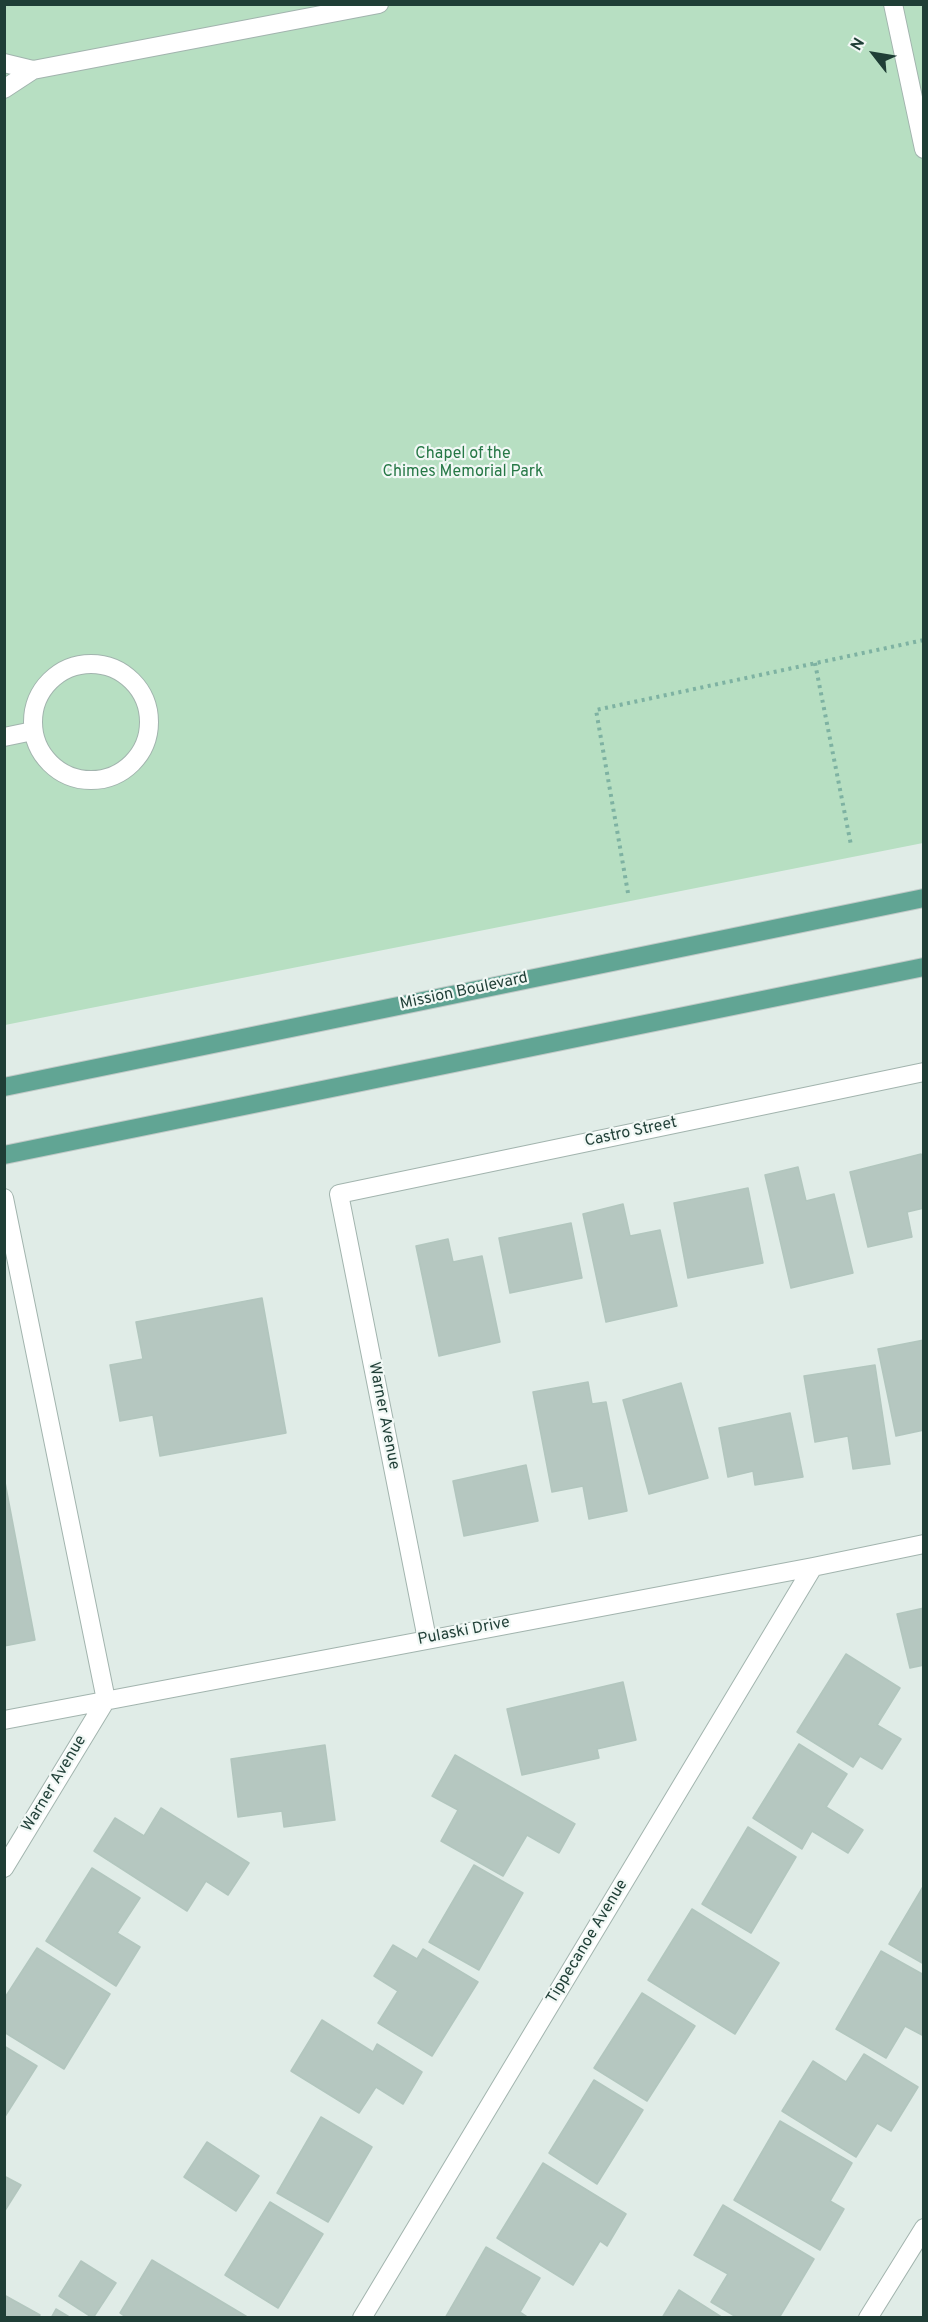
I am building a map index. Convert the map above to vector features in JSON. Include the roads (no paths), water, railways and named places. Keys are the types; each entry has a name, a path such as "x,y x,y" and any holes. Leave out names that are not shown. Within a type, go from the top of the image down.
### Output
{"main road":[{"name":"Mission Boulevard","path":"4,1087 924,898"},
{"path":"4,1155 924,967"}],"street":[{"path":"4,89 33,70 379,4"},
{"path":"893,4 924,149"},
{"path":"4,63 33,70"},
{"path":"83,664 106,666 127,675 142,693 149,714 148,737 138,758 121,773 99,781 76,779 56,770 40,753 33,731 34,708 44,687 61,671 83,664"},
{"path":"4,737 33,731"},
{"name":"Castro Street","path":"339,1194 924,1072"},
{"name":"Warner Avenue","path":"339,1194 427,1639"},
{"path":"4,1198 106,1700"},
{"name":"Pulaski Drive","path":"4,1720 924,1544"},
{"name":"Tippecanoe Avenue","path":"362,2318 813,1567"},
{"name":"Warner Avenue","path":"4,1868 106,1700"},
{"path":"868,2318 924,2228"}],"park label":[{"name":"Chapel of the Chimes Memorial Park","path":"463,464"}]}
